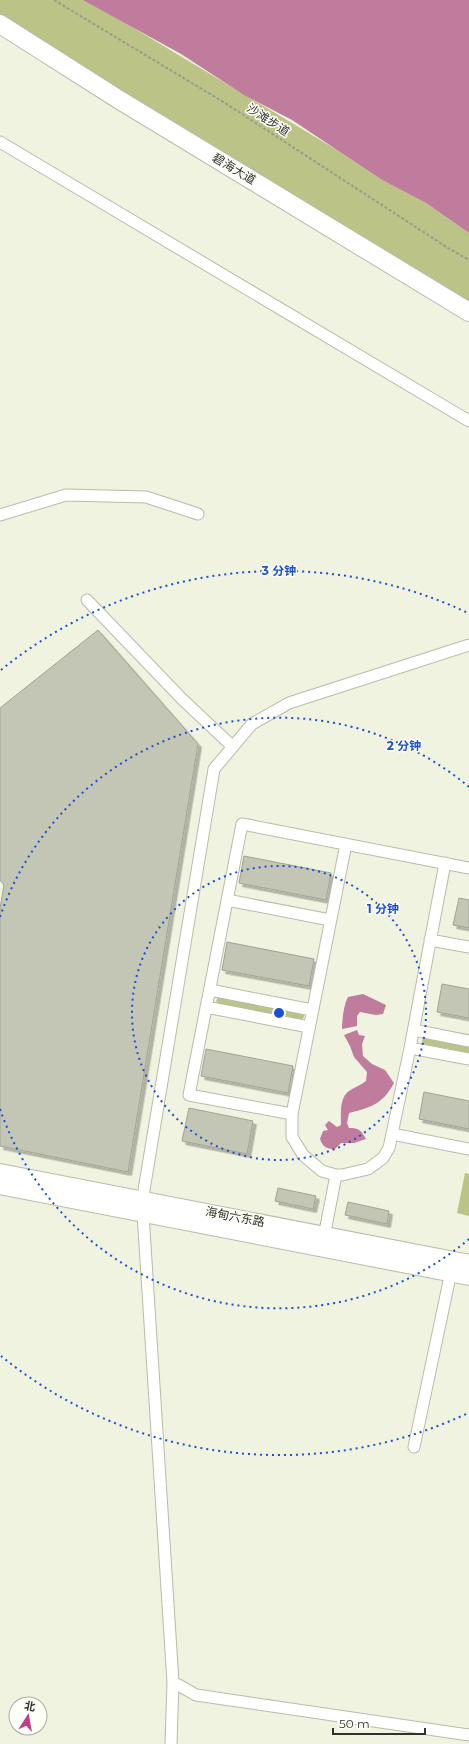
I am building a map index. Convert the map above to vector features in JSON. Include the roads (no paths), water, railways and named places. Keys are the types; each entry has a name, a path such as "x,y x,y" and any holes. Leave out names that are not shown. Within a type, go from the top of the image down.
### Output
{"main road":[{"name":"碧海大道","path":"0,24 112,95 469,312"},
{"name":"碧海大道","path":"0,32 150,126 469,320"},
{"name":"海甸六东路","path":"0,1172 144,1207"},
{"name":"海甸六东路","path":"0,1186 144,1207 458,1266 469,1278"}],"street":[{"path":"0,142 469,421"},
{"path":"0,515 66,495 146,497 198,514"},
{"path":"87,600 182,699 232,746"},
{"path":"171,1744 173,1682 144,1190 214,769 252,724 289,703 469,645"},
{"path":"292,1114 189,1095 242,824 469,868"},
{"path":"346,844 292,1114 292,1137 303,1155 322,1171 336,1175 368,1169 383,1158 389,1148 414,1030 445,863"},
{"path":"227,900 330,920"},
{"path":"430,940 469,947"},
{"path":"210,990 312,1010"},
{"path":"206,1007 309,1027"},
{"path":"414,1030 469,1041"},
{"path":"410,1048 469,1059"},
{"path":"392,1134 469,1149"},
{"path":"323,1241 336,1175"},
{"path":"414,1447 458,1266"},
{"path":"173,1682 196,1695 469,1735"}]}
